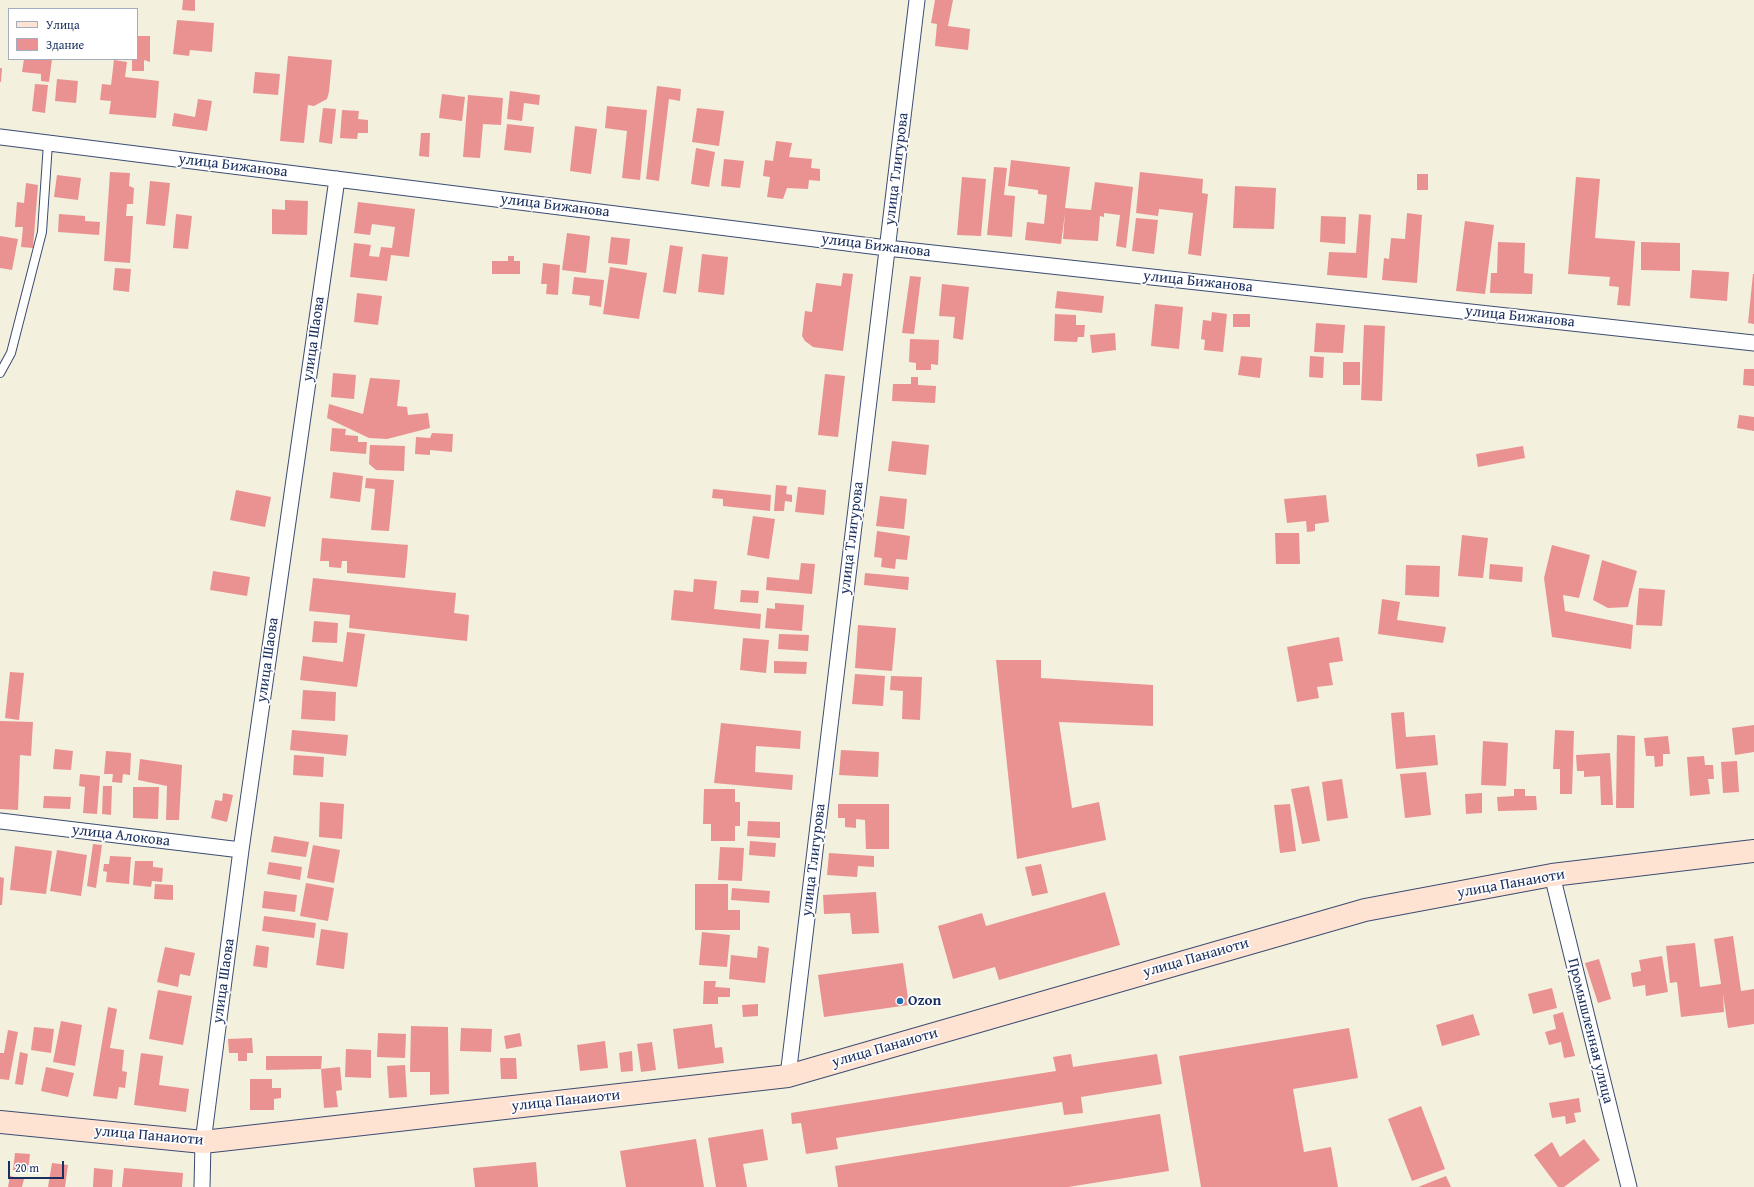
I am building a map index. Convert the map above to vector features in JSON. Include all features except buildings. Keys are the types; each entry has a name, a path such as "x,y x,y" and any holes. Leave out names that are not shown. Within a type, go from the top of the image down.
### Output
{"street":[{"name":"улица Тлигурова","path":"788,1076 917,0"},
{"name":"улица Бижанова","path":"0,137 887,248 1754,343"},
{"name":"улица Шаова","path":"202,1187 203,1142 241,850 337,179"},
{"name":"улица Алокова","path":"0,821 241,850"},
{"name":"улица Панаиоти","path":"0,1122 203,1142 788,1076 1365,910 1552,875 1754,851"},
{"name":"Промышленная улица","path":"1552,875 1629,1187"}],"lane":[{"path":"0,373 11,353 42,232 48,143"}],"place":[{"name":"Ozon","path":"900,1001"}]}
